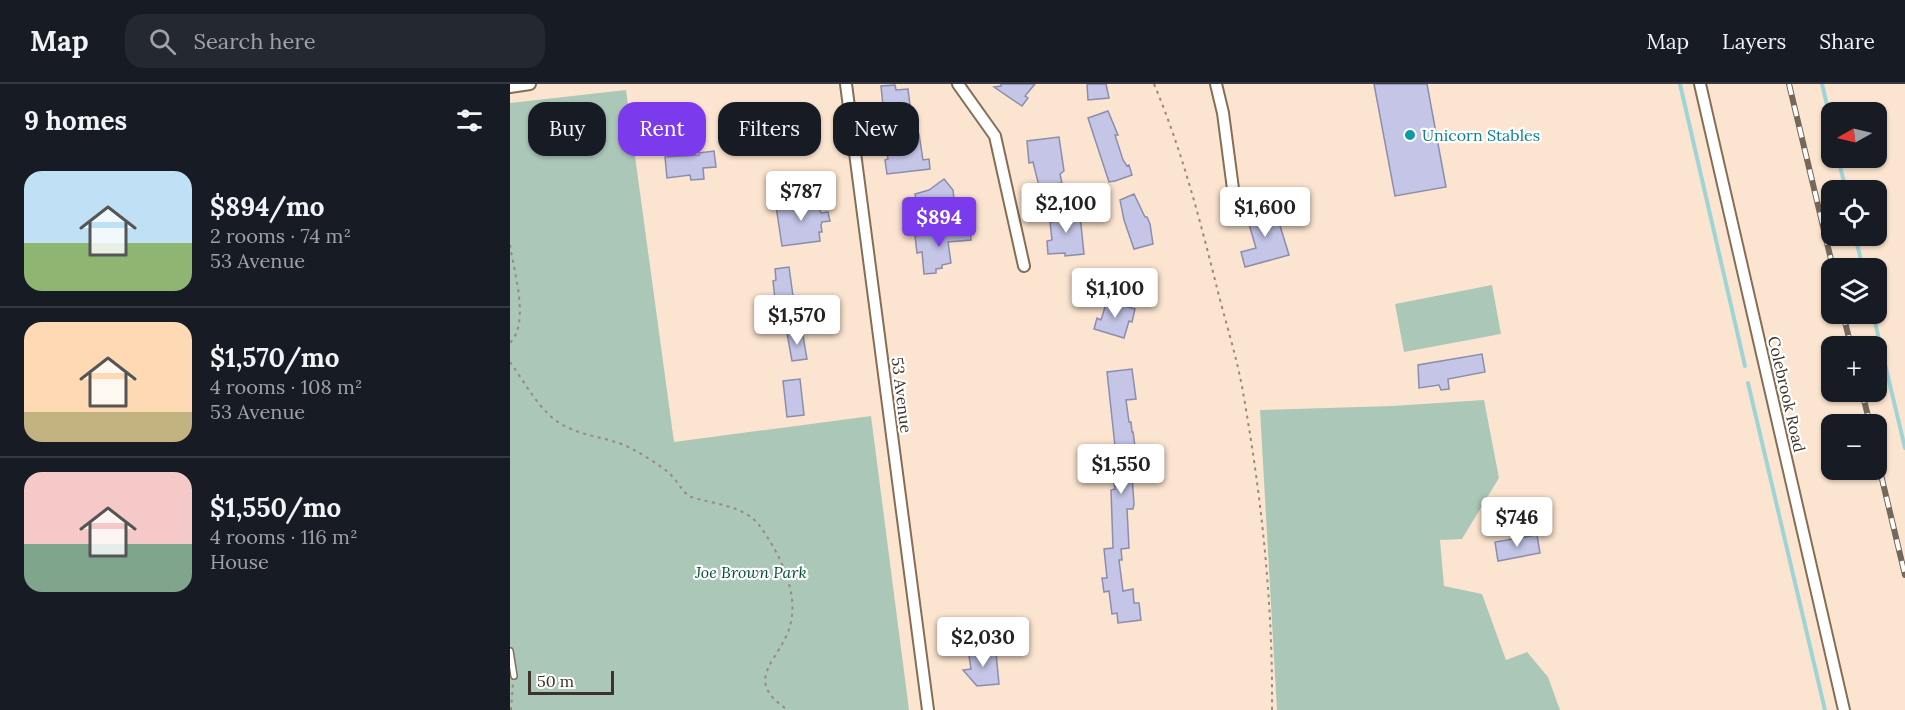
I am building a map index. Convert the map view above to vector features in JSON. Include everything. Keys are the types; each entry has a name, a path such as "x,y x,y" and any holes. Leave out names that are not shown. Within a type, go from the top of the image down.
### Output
{"street":[{"path":"510,87 530,84"},
{"name":"53 Avenue","path":"846,84 928,710"},
{"path":"958,84 995,136 1024,266"},
{"path":"1216,84 1223,113 1234,204"},
{"name":"Colebrook Road","path":"1700,84 1844,710"}],"lane":[{"path":"510,651 513,676"}],"path":[{"path":"1154,84 1184,168 1244,396 1265,552 1272,651 1272,710"},
{"path":"510,245 520,322 516,336 510,343"},
{"path":"510,362 548,415 569,428 621,443 633,449 668,472 690,497 740,510 757,523 774,548 790,588 791,624 764,682 765,691 774,701 788,710"},
{"path":"511,710 513,676"}],"green space":[{"name":"Joe Brown Park","path":"626,90 628,102 618,102 618,156 635,156 674,442 871,416 909,710 510,710 510,103"},
{"path":"1492,285 1501,334 1404,352 1395,304"},
{"path":"1484,400 1499,478 1462,539 1440,540 1444,586 1482,594 1506,660 1527,652 1548,677 1560,710 1277,710 1260,410 1392,406"}],"building":[{"path":"1001,84 1035,84 1025,96 1028,98 1022,106 994,87 1001,86"},
{"path":"1087,84 1106,84 1109,98 1088,100"},
{"name":"Unicorn Stables","path":"1374,84 1427,84 1446,187 1395,196"},
{"path":"895,85 896,90 908,89 910,102 883,102 881,86"},
{"path":"1108,111 1118,135 1115,135 1123,160 1127,166 1129,165 1132,175 1109,182 1088,118"},
{"path":"919,134 923,160 929,159 930,169 887,174 885,160 888,159 887,156 919,156"},
{"path":"1059,137 1064,171 1060,174 1062,183 1039,186 1033,162 1029,163 1027,141"},
{"path":"714,151 716,167 703,168 704,179 691,180 690,175 667,178 665,157 706,156 706,152"},
{"path":"944,179 953,190 955,209 965,215 962,224 932,212 918,212 915,194 929,190"},
{"path":"1134,194 1150,224 1153,244 1134,249 1120,200"},
{"path":"813,196 814,204 817,203 821,213 828,212 830,221 822,222 822,232 819,232 820,241 782,246 776,206 799,202 799,198"},
{"path":"1069,206 1070,216 1080,215 1084,254 1065,256 1065,253 1048,254 1047,241 1052,240 1050,222 1053,222 1052,212 1058,212 1058,207"},
{"path":"1274,206 1289,255 1245,267 1241,252 1256,248 1246,214"},
{"path":"970,228 971,240 948,242 951,263 936,269 936,273 924,274 922,252 917,253 915,236"},
{"path":"789,267 793,296 775,299 773,281 776,280 775,269"},
{"path":"1099,272 1108,287 1097,294 1087,279"},
{"path":"1100,299 1135,309 1132,322 1129,321 1124,338 1094,329 1097,318 1101,320 1105,307"},
{"path":"802,330 807,359 792,361 787,333"},
{"path":"1482,354 1485,372 1448,379 1449,389 1441,390 1439,385 1419,388 1418,365"},
{"path":"1132,369 1136,399 1126,400 1137,461 1131,462 1134,504 1133,509 1127,509 1129,548 1121,549 1122,560 1119,560 1123,591 1133,589 1134,603 1139,603 1141,620 1118,623 1117,613 1112,614 1109,591 1104,592 1102,578 1107,578 1104,549 1113,548 1111,490 1115,489 1114,483 1117,483 1107,372"},
{"path":"800,379 804,415 787,417 783,381"},
{"path":"1537,535 1540,553 1498,561 1495,542"},
{"path":"981,648 982,655 996,653 999,684 977,686 963,670 971,669 968,649"}],"waterway":[{"path":"1680,84 1745,366"},
{"path":"1822,84 1826,102"},
{"path":"1840,168 1844,180"},
{"path":"1858,246 1860,258"},
{"path":"1875,324 1905,448"},
{"path":"1748,383 1825,710"}],"railway":[{"path":"1789,84 1831,258"},
{"path":"1846,324 1848,336"},
{"path":"1864,402 1868,414"},
{"path":"1882,480 1905,575"}],"place":[{"name":"Unicorn Stables","path":"1410,135"}]}
